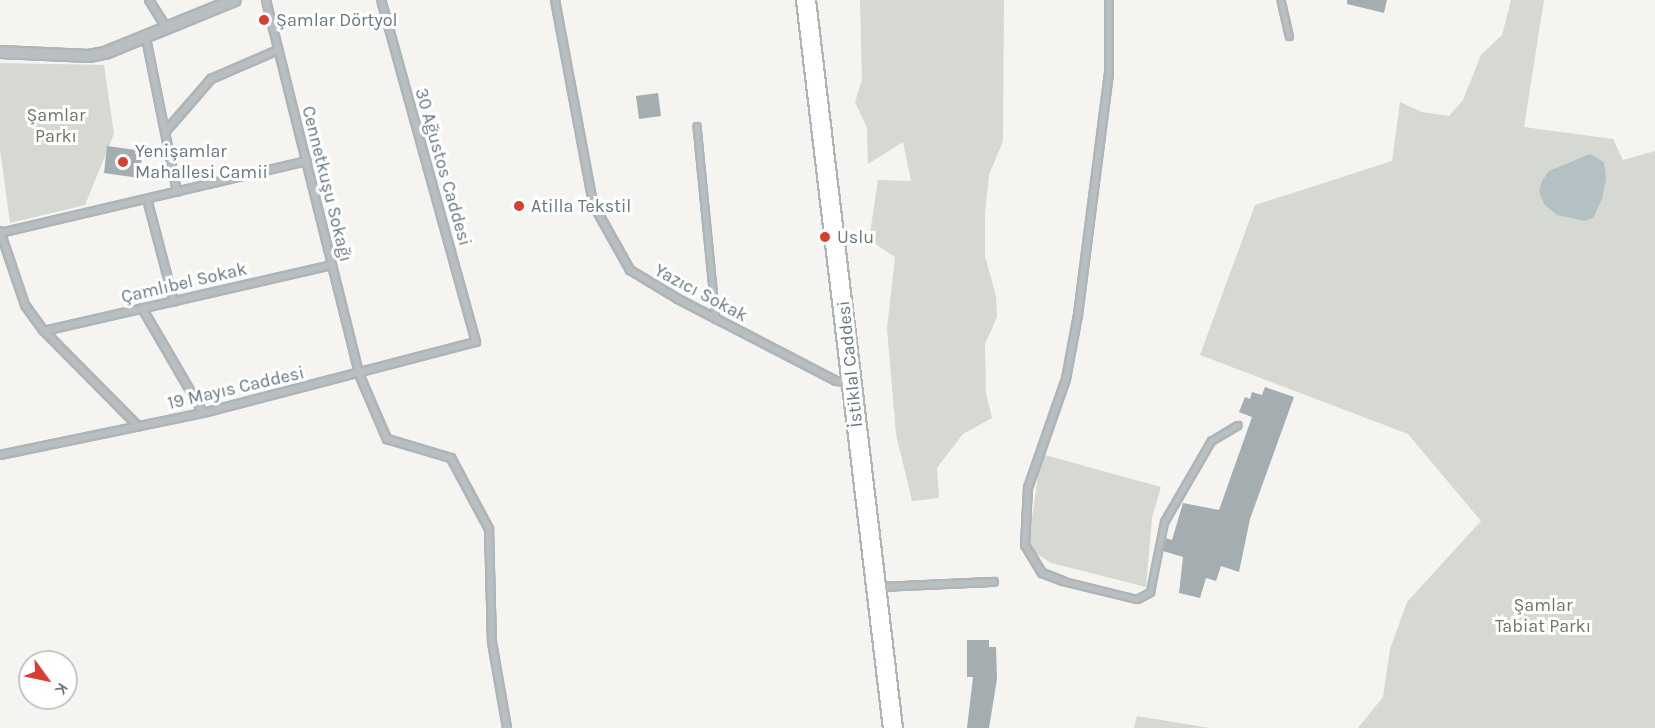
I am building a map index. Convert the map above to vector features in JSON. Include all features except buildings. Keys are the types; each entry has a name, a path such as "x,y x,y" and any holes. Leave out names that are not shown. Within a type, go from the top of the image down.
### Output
{"main road":[{"name":"İstiklal Caddesi","path":"806,0 875,587 886,650 893,728"}],"street":[{"path":"149,0 167,29"},
{"path":"0,52 89,56 146,38 236,0"},
{"name":"Cennetkuşu Sokağı","path":"266,0 359,374 387,438 451,458 489,529 492,642 507,728"},
{"name":"30 Ağustos Caddesi","path":"381,0 476,342"},
{"name":"Yazıcı Sokak","path":"555,0 593,204 630,270 645,282 836,381 852,383"},
{"path":"1063,581 1042,573 1025,545 1028,488 1066,378 1078,315 1109,74 1109,0"},
{"path":"146,38 177,192"},
{"path":"166,131 211,79 278,50"},
{"path":"138,426 44,331 25,305 0,232 307,161"},
{"path":"147,199 174,301"},
{"name":"Çamlıbel Sokak","path":"44,331 332,265"},
{"path":"141,308 203,412"},
{"name":"19 Mayıs Caddesi","path":"0,455 203,412 359,374 476,342"},
{"path":"875,587 994,582"}],"lane":[{"path":"1281,0 1289,36"},
{"path":"697,126 716,319"},
{"path":"1063,581 1137,599 1150,592 1164,522 1211,441 1238,425"}],"green space":[{"path":"860,0 1004,0 1003,141 989,175 985,213 985,256 996,296 997,317 985,344 986,394 992,418 963,434 937,468 939,498 912,501 896,434 887,329 895,257 869,240 878,180 911,181 903,142 868,164 867,128 855,102 862,80"},
{"name":"Şamlar Tabiat Parkı","path":"1511,0 1544,0 1524,127 1613,139 1623,160 1655,151 1655,728 1358,728 1383,697 1390,649 1407,602 1481,521 1408,434 1200,355 1255,205 1392,161 1400,102 1422,112 1449,116 1463,100 1481,55 1502,35"},
{"name":"Şamlar Parkı","path":"0,63 104,65 114,134 85,205 10,223 0,149"},
{"path":"1041,454 1161,487 1152,518 1146,587 1051,563 1036,553 1029,539"},
{"path":"1137,716 1210,728 1134,728"}],"shaded area":[{"path":"1590,154 1604,162 1606,179 1602,199 1593,218 1584,221 1557,215 1544,204 1539,191 1542,181 1549,171"}],"place":[{"name":"Şamlar Dörtyol","path":"264,20"},
{"name":"Yenişamlar Mahallesi Camii","path":"123,162"},
{"name":"Atilla Tekstil","path":"519,206"},
{"name":"Uslu","path":"825,237"}]}
